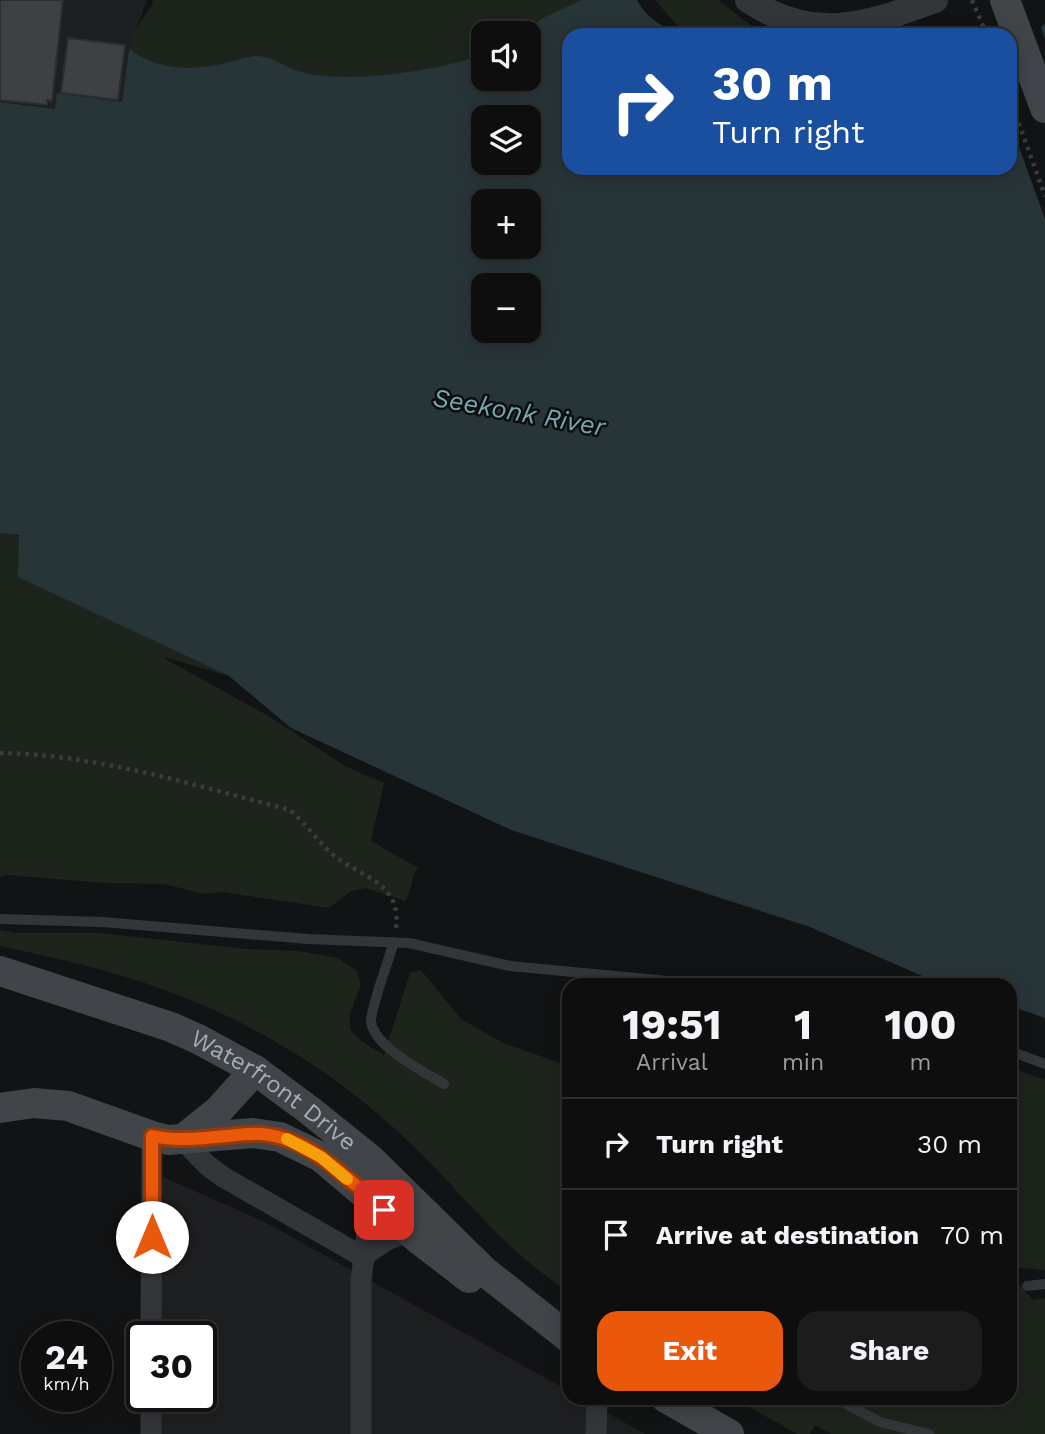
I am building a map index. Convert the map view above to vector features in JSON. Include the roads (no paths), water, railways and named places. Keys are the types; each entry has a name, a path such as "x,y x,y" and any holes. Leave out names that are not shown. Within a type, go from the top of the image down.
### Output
{"main road":[{"path":"1005,0 1015,28"},
{"path":"1017,32 1045,108"},
{"name":"Waterfront Drive","path":"0,971 171,1027 255,1070 370,1159 463,1252 562,1333"},
{"path":"183,1139 210,1119 255,1070"},
{"path":"0,1108 34,1103 68,1106 152,1136 183,1139 253,1133 280,1136 321,1157 492,1296 520,1301"},
{"path":"678,1405 729,1434"}],"street":[{"path":"748,0 776,16 799,24 847,27 870,23 935,0"},
{"path":"151,1321 152,1136"},
{"path":"183,1139 207,1165 223,1177 363,1257"},
{"path":"361,1434 363,1257 368,1222 363,1192"},
{"path":"363,1257 387,1239 398,1234 413,1234"},
{"path":"596,1434 597,1405"},
{"path":"151,1412 151,1434"}],"lane":[{"path":"0,911 5,919 102,922 308,939 394,942 510,966 636,978"},
{"path":"394,942 372,1017 373,1031 406,1061 444,1084"},
{"path":"1017,1054 1045,1064"},
{"path":"1027,1286 1045,1284"},
{"path":"848,1405 880,1422 929,1434"}],"water":[{"name":"Seekonk River","path":"582,0 637,0 650,16 666,28 562,28 562,175 1017,175 1017,39 1045,24 1045,1018 1017,1008 1017,978 927,978 810,927 511,830 291,728 229,676 18,577 19,535 0,533 0,102 55,109 57,93 122,102 129,49 152,62 176,67 214,66 258,56 298,71 339,77 418,71 471,58 471,91 541,91 541,21 539,21"}]}
